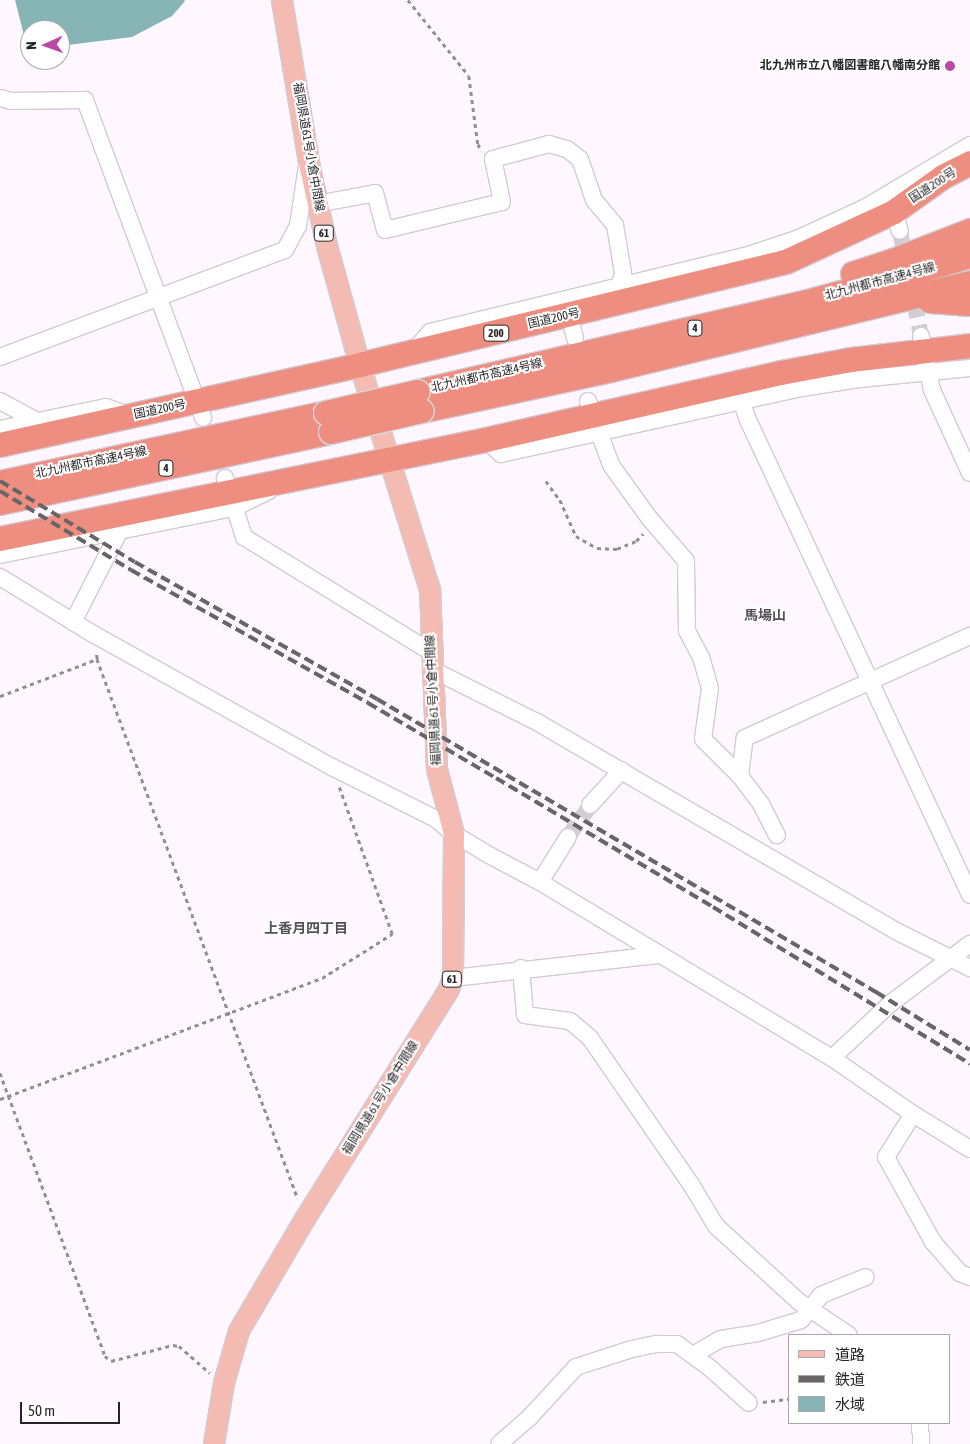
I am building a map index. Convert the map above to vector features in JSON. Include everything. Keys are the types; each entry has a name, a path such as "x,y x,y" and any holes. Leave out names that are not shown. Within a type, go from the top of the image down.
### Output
{"highway":[{"name":"国道200号","path":"0,445 131,416 200,410 360,365 570,317 617,296 786,262 894,212 943,177 970,162"},
{"path":"605,349 884,264 970,231"},
{"name":"北九州都市高速4号線","path":"420,402 605,349 807,302 970,256"},
{"name":"北九州都市高速4号線","path":"0,504 329,422 420,402 611,370 970,283"},
{"path":"888,304 927,301 970,304"},
{"path":"0,539 486,440 781,373 970,346"},
{"name":"北九州都市高速4号線","path":"0,483 329,422"}],"main road":[{"name":"福岡県道61号小倉中間線","path":"214,1444 224,1383 239,1331 305,1219 449,989 453,978 454,834 437,769 431,660 430,590 343,307 317,204 282,0"}],"street":[{"path":"0,98 11,101 85,100 200,410"},
{"path":"317,204 375,193 385,230 502,202 493,160 549,144 567,149 580,159 594,200 615,225 623,273 617,296"},
{"path":"894,212 970,145"},
{"path":"0,357 285,250 298,226 309,150"},
{"path":"777,835 761,804 740,776 703,739 710,688 700,657 687,631 686,561 650,519 611,465 594,417 741,400 832,383 924,353 970,368"},
{"path":"924,353 932,390 970,473"},
{"path":"0,400 37,421"},
{"path":"741,400 748,420 970,895"},
{"path":"0,429 106,407 131,416"},
{"path":"0,555 119,532 230,493 244,537 431,660 896,931 970,968"},
{"path":"73,622 119,532"},
{"path":"0,577 93,634 332,767 436,819 454,834 540,882 832,1058 913,1114 970,1149"},
{"path":"740,776 745,738 970,636"},
{"path":"590,806 622,770"},
{"path":"540,882 568,838"},
{"path":"832,1058 891,1003 970,944"},
{"path":"453,978 521,968 658,954"},
{"path":"521,968 525,1016 570,1021 590,1038 681,1169 716,1226 756,1265 808,1308 848,1334"},
{"path":"913,1114 886,1157 933,1242 960,1273 970,1277"},
{"path":"693,1355 721,1339 758,1332 801,1320 808,1308 821,1295 866,1276"},
{"path":"499,1444 529,1418 576,1367 624,1351 656,1344 677,1344 693,1355 749,1403"},
{"path":"920,1424 921,1444"}],"path":[{"path":"408,0 469,76 478,144 484,154 493,160"},
{"path":"546,481 560,500 576,536 598,548 617,549 636,541 647,530 650,519"},
{"path":"93,634 97,659 305,1219"},
{"path":"0,696 97,659"},
{"path":"0,1099 322,978 392,934 332,767"},
{"path":"0,1073 105,1356 111,1361 174,1345 179,1346 224,1383"},
{"path":"749,1403 788,1399"}],"water":[{"path":"15,0 185,1 172,16 132,37 70,45 70,20 20,20"}],"tunnel":[{"path":"900,231 921,336"},
{"path":"568,837 590,805"}],"railway":[{"path":"0,481 135,562 377,699 876,992 970,1050"},
{"path":"0,491 131,570 368,703 496,778 713,907 970,1064"}],"place":[{"name":"北九州市立八幡図書館八幡南分館","path":"950,66"}],"district":[{"name":"馬場山","path":"765,615"},
{"name":"上香月四丁目","path":"306,928"}]}
